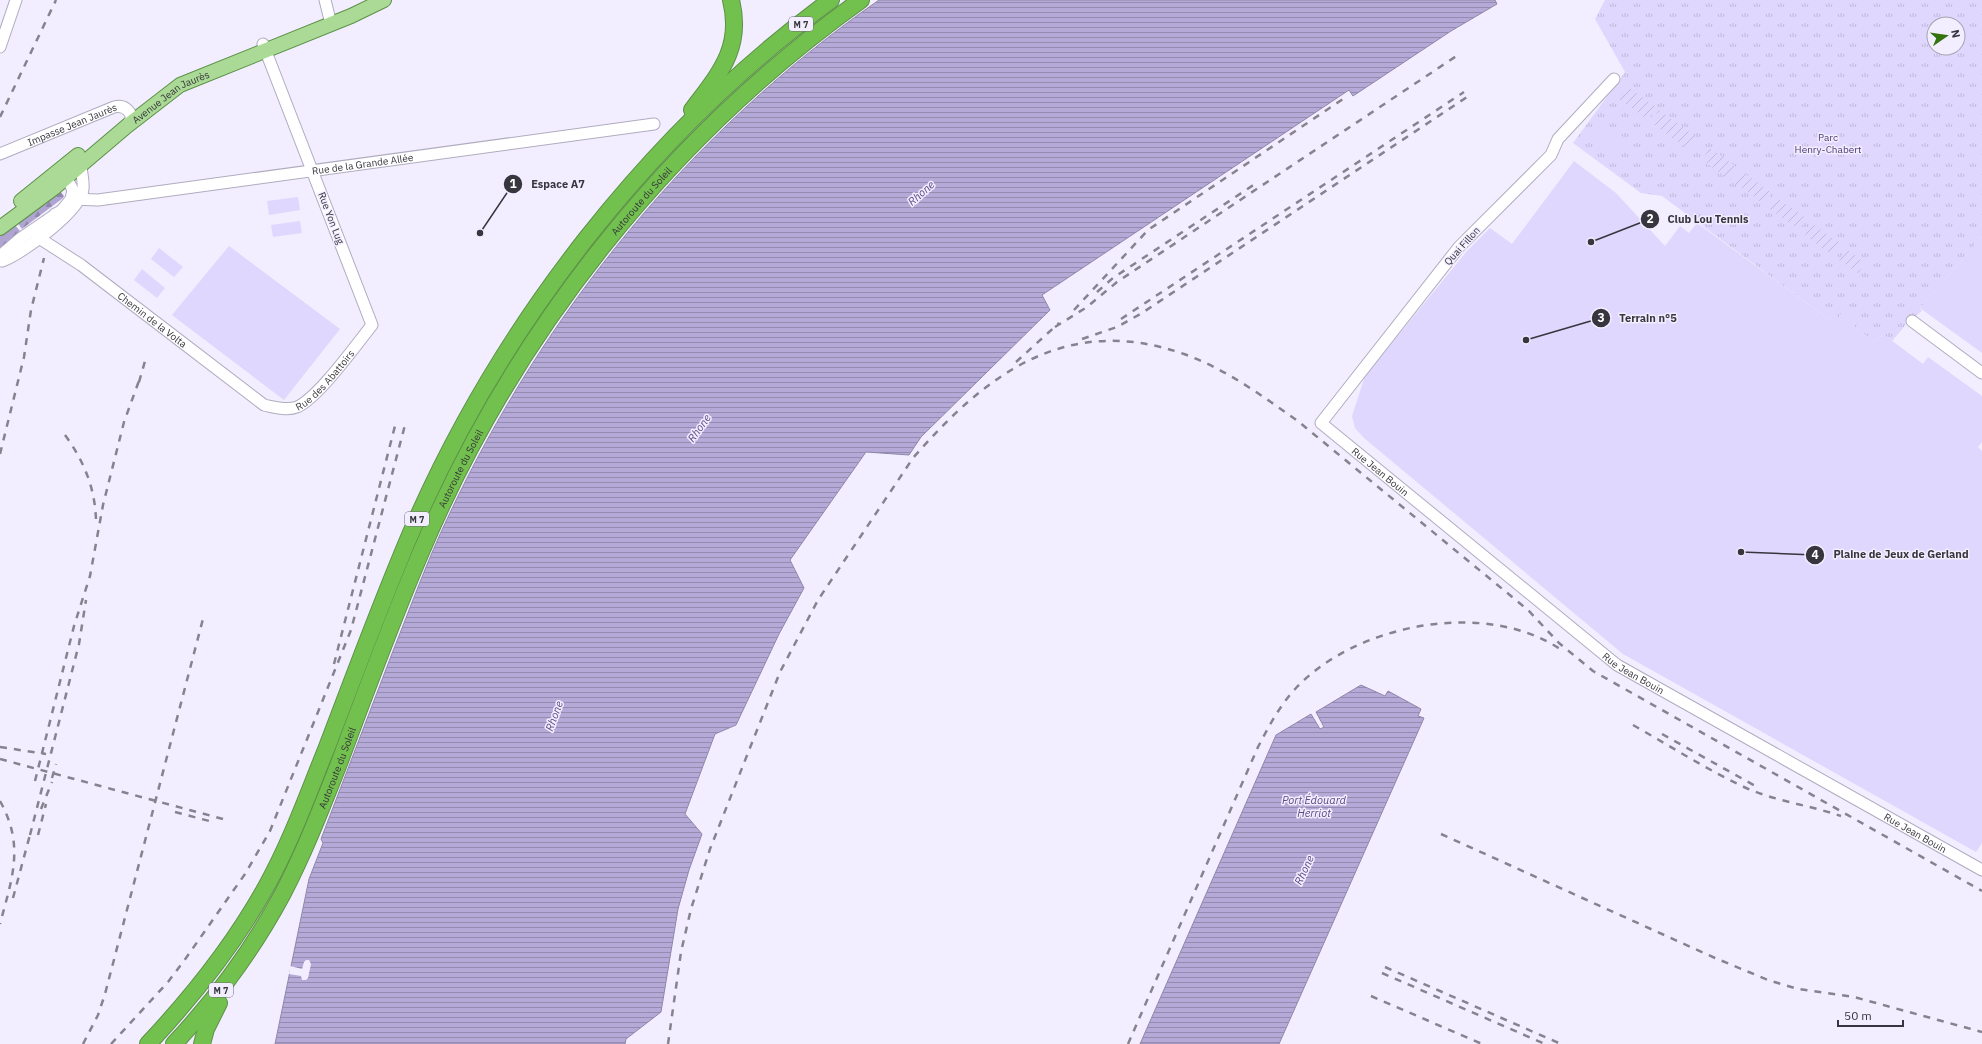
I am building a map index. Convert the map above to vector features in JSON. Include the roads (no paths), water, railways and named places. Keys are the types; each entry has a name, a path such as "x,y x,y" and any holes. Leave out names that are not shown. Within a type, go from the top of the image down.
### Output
{"highway":[{"path":"633,183 723,68 730,51 734,34 734,16 731,0"},
{"name":"Autoroute du Soleil","path":"148,1044 214,969 246,920 276,868 307,798 408,538 439,472 472,409 505,354 555,281 585,241 633,183 688,124 736,79 831,0"},
{"name":"Autoroute du Soleil","path":"174,1044 220,991 261,931 289,882 314,827 410,580 439,511 488,416 526,352 589,263 671,167 714,123 771,70 860,0"},
{"path":"202,1044 206,1029 212,1016 261,931"}],"main road":[{"name":"Avenue Jean Jaurès","path":"0,225 72,171 129,120 180,85 264,47 384,0"},
{"name":"Avenue Jean Jaurès","path":"72,171 113,128 129,120"}],"street":[{"path":"0,47 16,0"},
{"path":"325,0 330,20"},
{"name":"Rue Yon Lug","path":"264,47 372,325"},
{"name":"Quai Fillon","path":"1320,423 1459,247 1551,155 1558,139 1614,78"},
{"name":"Impasse Jean Jaurès","path":"0,154 114,107 120,106 125,108 129,120"},
{"name":"Rue de la Grande Allée","path":"75,199 98,200 654,124"},
{"path":"0,262 39,238 64,218 75,199 72,190 72,171"},
{"path":"0,256 21,238 62,210 75,199"},
{"path":"39,238 37,232 52,220 55,214"},
{"name":"Chemin de la Volta","path":"39,238 81,265 264,405"},
{"path":"1912,321 1982,373"},
{"name":"Rue des Abattoirs","path":"264,405 278,409 296,408 312,398 372,325"},
{"name":"Rue Jean Bouin","path":"1320,423 1617,665 1982,870"}],"water":[{"name":"Rhone","path":"879,0 1495,0 1497,4 1451,31 1353,96 1349,90 1042,295 1050,310 921,437 909,455 866,452 790,560 804,588 779,634 736,725 715,734 685,814 702,834 689,870 678,909 661,1012 626,1039 625,1044 275,1044 309,879 323,843 321,839 426,567 448,517 486,441 530,368 577,298 629,230 686,167 746,107 811,51"},
{"name":"Port Édouard Herriot","path":"1361,685 1385,696 1388,691 1421,709 1418,716 1424,718 1279,1044 1140,1044 1276,735 1311,714 1320,729 1324,727 1316,712"}],"railway":[{"path":"0,117 56,0"},
{"path":"1055,327 1087,307 1117,282 1461,53"},
{"path":"1121,319 1464,92"},
{"path":"1082,339 1117,327 1142,313 1467,97"},
{"path":"1074,310 1148,230 1343,99"},
{"path":"1097,292 1113,278 1255,184"},
{"path":"0,454 24,357 31,310 44,258"},
{"path":"1016,362 1059,323"},
{"path":"668,1044 681,952 691,909 710,849 780,672 818,600 913,458 941,427 970,400 1000,377 1032,359 1066,346 1103,341 1142,343 1184,354 1215,367 1244,384 1299,422 1528,610 1559,643 1593,671 1982,891"},
{"path":"139,382 145,361"},
{"path":"35,781 74,626 90,576 103,505 124,422 140,378"},
{"path":"334,664 396,422"},
{"path":"111,1044 168,982 186,958 245,874 270,831 351,630 405,425"},
{"path":"65,435 78,455 87,475 91,486 96,520"},
{"path":"30,835 79,644 86,600"},
{"path":"83,1044 98,1015 105,994 204,615"},
{"path":"1128,1044 1258,747 1280,709 1296,688 1321,666 1352,648 1386,634 1422,626 1459,622 1496,625 1530,634 1560,649"},
{"path":"1633,725 1702,765 1755,792 1841,816"},
{"path":"1662,734 1759,788"},
{"path":"0,747 46,754"},
{"path":"0,759 223,819"},
{"path":"52,778 56,764"},
{"path":"41,809 52,782"},
{"path":"0,801 8,817 14,848 12,877 0,924"},
{"path":"38,835 46,804"},
{"path":"175,812 213,822"},
{"path":"13,898 31,831"},
{"path":"1441,834 1715,958 1768,980 1798,989 1854,997 1982,1032"},
{"path":"1385,967 1561,1044"},
{"path":"1382,973 1545,1044"},
{"path":"1371,996 1482,1044"}],"place":[{"name":"Espace A7","path":"480,233"},
{"name":"Club Lou Tennis","path":"1591,242"},
{"name":"Terrain n°5","path":"1526,340"},
{"name":"Plaine de Jeux de Gerland","path":"1741,552"}],"park label":[{"name":"Parc Henry-Chabert","path":"1828,142"}]}
